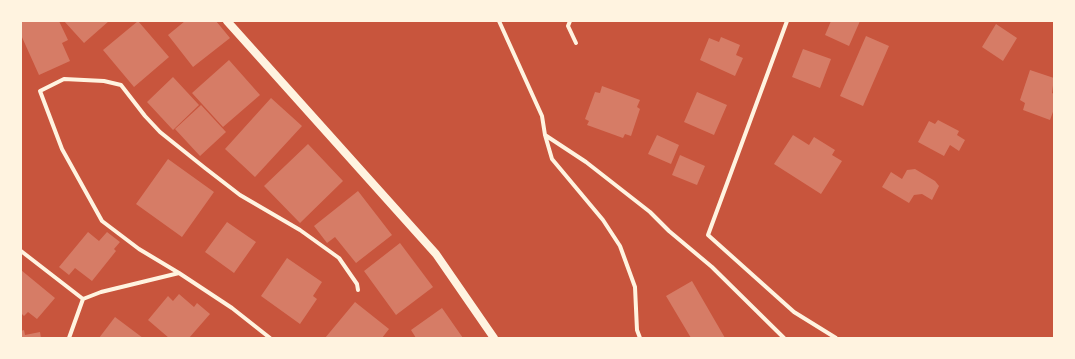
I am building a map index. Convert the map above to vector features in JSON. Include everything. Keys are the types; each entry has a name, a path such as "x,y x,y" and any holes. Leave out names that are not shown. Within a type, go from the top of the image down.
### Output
{"main road":[{"path":"228,21 436,254 494,338"}],"street":[{"path":"499,21 542,116 545,135 552,159 603,220 620,246 635,287 637,330 640,338"},
{"path":"570,21 568,26 576,43"},
{"path":"787,21 708,235 748,273 794,312 836,338"},
{"path":"270,338 232,308 139,249 102,221 62,149 40,91 64,80 104,81 121,85 145,116 160,132 200,164 240,195 300,230 339,258 356,284 358,290"},
{"path":"545,135 586,162 650,212 669,231 712,268 784,338"},
{"path":"21,251 83,299"},
{"path":"83,299 101,292 179,273"},
{"path":"70,338 83,299"}],"building":[{"path":"21,21 59,21 68,40 62,43 70,61 39,75 21,35"},
{"path":"64,21 109,21 84,43"},
{"path":"138,21 169,57 134,87 103,50"},
{"path":"185,21 216,21 230,38 193,67 168,35"},
{"path":"831,21 860,21 849,46 825,35"},
{"path":"996,24 1017,38 1003,61 982,47"},
{"path":"866,36 889,46 863,106 840,96"},
{"path":"721,37 740,45 736,55 743,58 735,76 700,60 709,38 719,42"},
{"path":"803,49 831,59 820,88 792,77"},
{"path":"229,60 260,95 223,127 192,93"},
{"path":"1030,70 1054,78 1052,93 1054,94 1054,109 1050,120 1023,110 1025,103 1020,100"},
{"path":"173,77 199,105 173,130 147,102"},
{"path":"602,86 640,100 637,107 640,109 631,136 625,134 623,138 587,125 589,121 585,119 595,92 600,93"},
{"path":"697,92 727,105 714,135 684,122"},
{"path":"271,98 302,126 255,177 225,149"},
{"path":"201,105 226,132 200,156 175,129"},
{"path":"938,120 959,131 957,135 965,140 959,151 950,145 944,156 918,142 929,121 935,124"},
{"path":"657,135 679,145 671,164 648,154"},
{"path":"793,135 809,145 814,137 835,150 832,155 842,161 821,194 774,164"},
{"path":"308,144 343,181 300,223 264,186"},
{"path":"680,155 705,166 697,185 672,175"},
{"path":"168,159 214,192 182,237 136,204"},
{"path":"915,169 935,181 939,186 932,200 922,194 914,195 909,203 882,187 891,172 902,179 907,170"},
{"path":"358,191 392,235 356,263 335,237 327,243 314,226"},
{"path":"227,222 256,242 234,273 205,252"},
{"path":"88,232 99,241 107,232 120,242 114,249 116,251 92,281 75,268 69,275 59,267"},
{"path":"400,243 433,287 396,315 364,271"},
{"path":"287,258 322,282 313,296 317,299 300,324 261,296"},
{"path":"21,270 55,298 37,319 28,312 24,316 21,313"},
{"path":"692,281 725,338 691,338 666,296"},
{"path":"179,294 194,307 197,303 210,314 189,338 169,338 148,320 168,296 173,301"},
{"path":"355,302 389,329 382,338 325,338"},
{"path":"442,308 463,338 416,338 411,330"},
{"path":"115,317 143,338 99,338"},
{"path":"24,330 25,335 40,332 41,338 21,338 21,331"}]}
